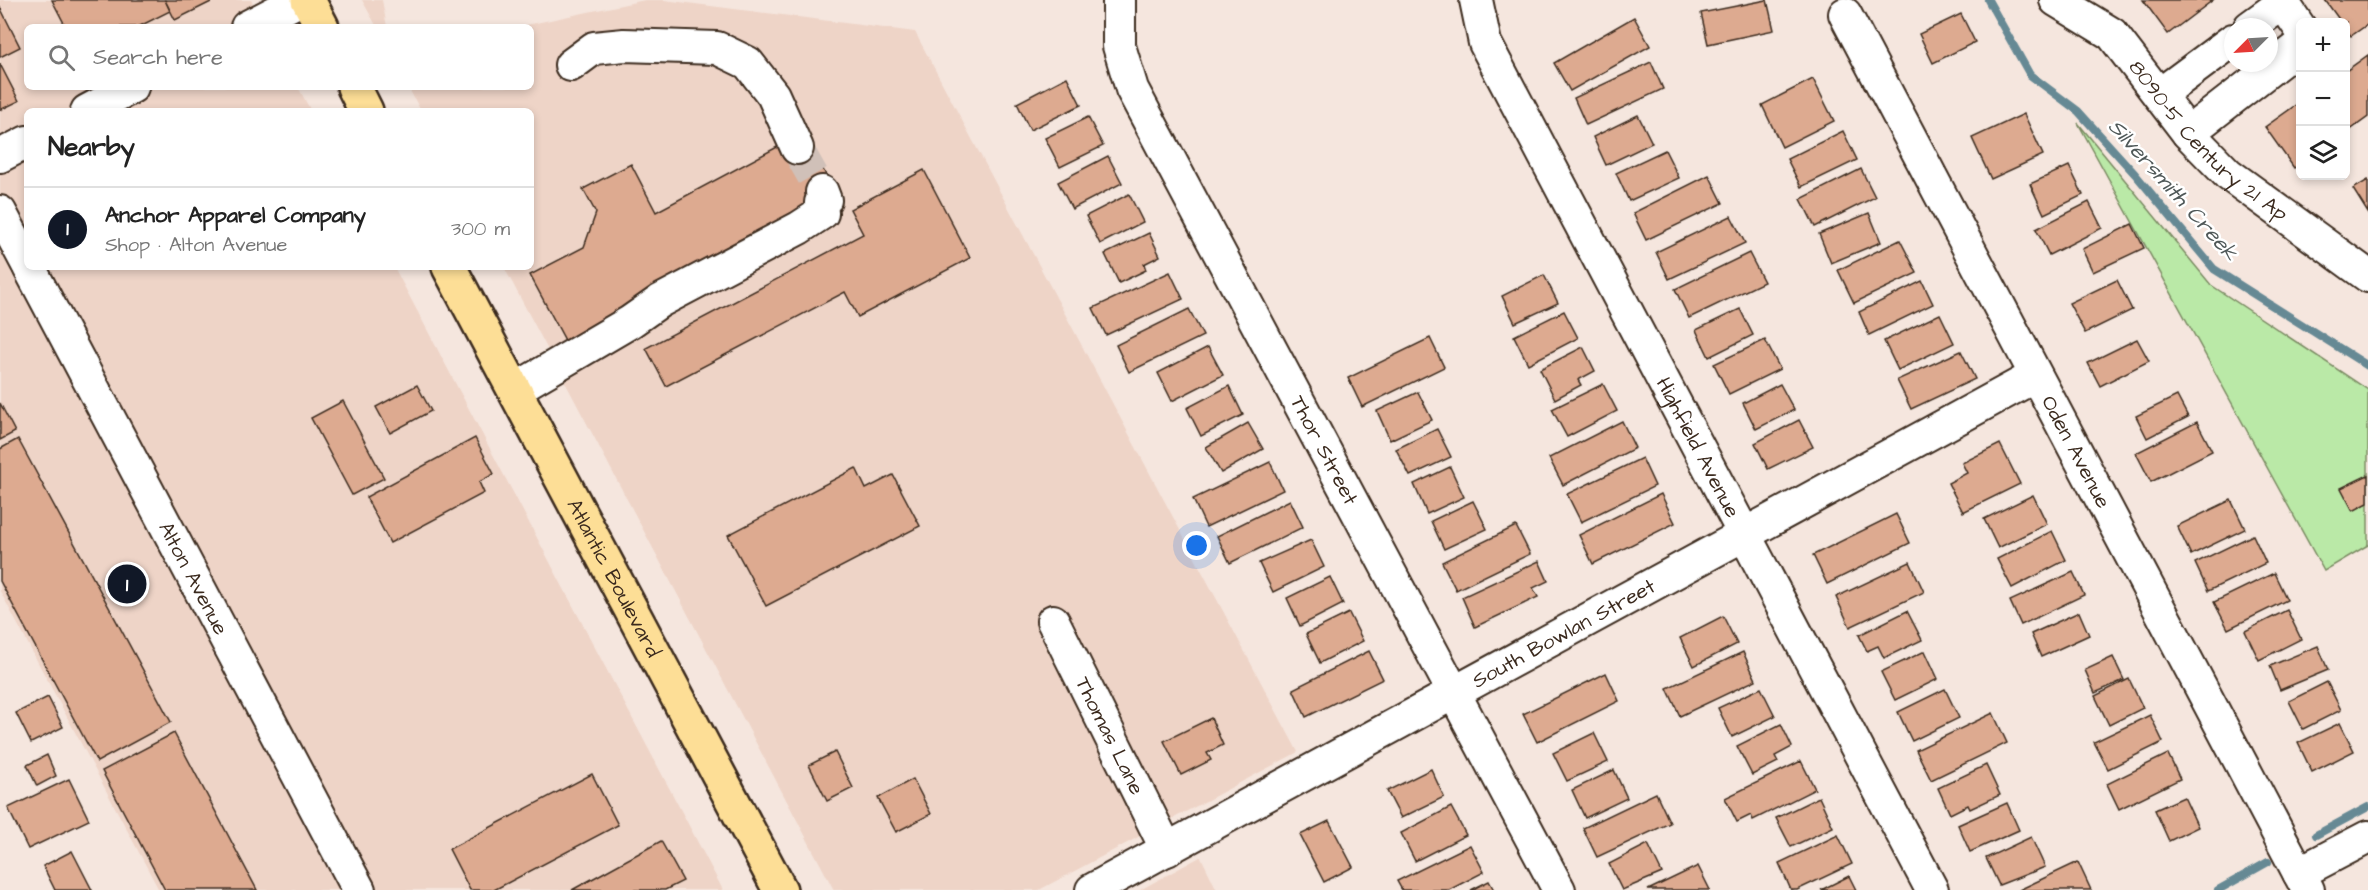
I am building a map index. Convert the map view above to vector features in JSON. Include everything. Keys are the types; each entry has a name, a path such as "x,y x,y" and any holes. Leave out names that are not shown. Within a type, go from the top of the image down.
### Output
{"main road":[{"path":"308,0 320,24"},
{"path":"356,90 364,108"},
{"name":"Atlantic Boulevard","path":"451,270 780,890"}],"street":[{"path":"253,24 299,0"},
{"name":"Thor Street","path":"1119,0 1119,46 1132,89 1559,890"},
{"name":"Highfield Avenue","path":"1476,0 1485,43 1932,890"},
{"name":"8090-5 Century 21 Ap","path":"2056,0 2112,34 2188,133 2228,174 2368,276"},
{"path":"2262,18 2283,3 2296,21"},
{"name":"Oden Avenue","path":"1845,14 2304,881"},
{"path":"571,64 594,48 624,45 717,48 748,63 773,95 798,148"},
{"path":"2159,95 2224,47"},
{"path":"2188,133 2296,50"},
{"path":"93,108 126,90"},
{"path":"0,156 24,144"},
{"path":"514,390 630,322 660,301 799,228 822,213 821,203 825,200 822,192"},
{"path":"0,212 24,257"},
{"name":"Alton Avenue","path":"31,270 359,890"},
{"name":"South Bowlan Street","path":"1092,890 1454,692 1746,536 2035,376"},
{"name":"Thomas Lane","path":"1053,621 1167,850"},
{"path":"2304,881 2368,837"}],"shaded area":[{"path":"0,0 251,0 264,24 24,24 24,90 300,90 309,108 24,108 24,270 396,270 723,890 159,890 0,591"},
{"path":"362,0 382,0 386,24 375,24"},
{"path":"645,0 664,0 915,32 1298,752 1039,890 834,890 506,270 534,270 534,108 419,108 410,90 534,90 534,24 531,24"},
{"path":"1200,857 1217,890 1140,890"}],"green space":[{"path":"2078,123 2211,285 2368,390 2368,545 2324,571"}],"building":[{"path":"52,0 165,0 170,11 144,24 64,24"},
{"path":"165,0 215,0 175,20"},
{"path":"1767,0 1774,30 1708,44 1701,13"},
{"path":"2143,0 2213,0 2168,34"},
{"path":"2325,0 2368,0 2368,24 2351,36 2350,18 2338,18"},
{"path":"0,7 20,47 0,57"},
{"path":"1961,14 1975,42 1933,63 1919,34"},
{"path":"1634,17 1650,46 1570,91 1554,63"},
{"path":"2368,55 2368,117 2350,130 2350,72 2350,68"},
{"path":"1651,62 1663,89 1586,125 1574,98"},
{"path":"0,64 19,101 0,110"},
{"path":"1067,77 1081,105 1030,130 1017,103"},
{"path":"1813,79 1834,121 1782,147 1762,105"},
{"path":"2296,105 2296,167 2294,168 2265,127"},
{"path":"2024,114 2043,155 1991,179 1972,138"},
{"path":"1638,115 1652,143 1606,165 1593,137"},
{"path":"1088,117 1103,146 1060,167 1045,138"},
{"path":"1843,131 1857,160 1801,187 1787,159"},
{"path":"809,142 832,187 816,208 566,342 530,275 584,247 596,213 583,189 631,164 656,212 781,145"},
{"path":"1665,150 1679,178 1629,201 1616,173"},
{"path":"1108,156 1122,183 1072,209 1058,182"},
{"path":"2069,166 2083,195 2044,214 2030,184"},
{"path":"1861,169 1875,197 1815,227 1801,199"},
{"path":"924,170 970,258 858,317 845,292 666,386 646,348 863,234 850,209"},
{"path":"1709,175 1723,203 1646,240 1633,213"},
{"path":"2368,180 2368,213 2353,189"},
{"path":"1129,194 1143,222 1100,244 1086,216"},
{"path":"2089,202 2102,228 2049,255 2036,229"},
{"path":"1869,213 1881,242 1831,263 1819,234"},
{"path":"1731,216 1745,243 1669,279 1656,252"},
{"path":"2132,224 2144,248 2093,272 2082,249"},
{"path":"1149,233 1160,256 1144,264 1146,270 1119,283 1105,254"},
{"path":"1900,240 1917,273 1854,303 1838,270"},
{"path":"1749,253 1764,282 1689,318 1675,289"},
{"path":"1170,272 1183,299 1106,335 1093,308"},
{"path":"1544,275 1558,303 1515,323 1502,296"},
{"path":"2117,280 2132,310 2085,333 2069,303"},
{"path":"1922,281 1933,304 1869,335 1859,312"},
{"path":"1189,309 1203,336 1129,372 1116,345"},
{"path":"1740,309 1753,335 1709,357 1696,330"},
{"path":"1564,311 1578,338 1528,364 1514,336"},
{"path":"1940,314 1954,343 1898,370 1884,341"},
{"path":"1430,338 1444,367 1362,407 1348,378"},
{"path":"2137,339 2149,361 2100,386 2088,363"},
{"path":"1765,340 1780,369 1729,394 1714,364"},
{"path":"1208,347 1223,375 1172,401 1158,373"},
{"path":"1583,347 1595,371 1578,380 1581,385 1555,399 1540,369"},
{"path":"1961,351 1975,379 1911,409 1897,380"},
{"path":"1603,384 1617,411 1567,437 1552,409"},
{"path":"1780,384 1794,410 1756,429 1743,403"},
{"path":"417,385 431,411 390,433 376,407"},
{"path":"1229,386 1243,415 1201,436 1187,408"},
{"path":"1418,392 1432,420 1390,440 1377,411"},
{"path":"2177,396 2188,417 2147,438 2136,416"},
{"path":"343,401 384,478 352,495 311,418"},
{"path":"0,403 15,432 0,440"},
{"path":"1799,420 1813,447 1768,469 1755,443"},
{"path":"1622,421 1635,448 1563,485 1549,458"},
{"path":"2197,422 2212,451 2151,482 2136,453"},
{"path":"1248,423 1263,449 1221,473 1206,447"},
{"path":"1437,429 1451,457 1410,476 1396,449"},
{"path":"475,438 494,474 479,482 484,493 390,543 366,497"},
{"path":"18,439 171,722 97,762 0,581 0,449"},
{"path":"2000,444 2020,484 1963,512 1948,483 1967,473 1962,463"},
{"path":"1642,458 1655,486 1581,522 1567,494"},
{"path":"1270,462 1283,490 1206,527 1193,499"},
{"path":"1450,467 1464,497 1427,514 1414,484"},
{"path":"856,468 866,489 893,475 920,526 766,606 728,535"},
{"path":"2368,475 2368,503 2353,511 2341,488"},
{"path":"1661,494 1675,523 1593,564 1579,535"},
{"path":"2033,495 2047,524 1998,548 1984,519"},
{"path":"1290,500 1303,527 1230,563 1217,536"},
{"path":"2231,500 2245,529 2191,555 2177,526"},
{"path":"1473,501 1487,529 1444,549 1431,521"},
{"path":"1896,514 1910,543 1827,584 1813,555"},
{"path":"1516,526 1530,554 1456,590 1442,562"},
{"path":"2052,531 2066,560 2012,588 1997,559"},
{"path":"2253,535 2266,563 2208,591 2195,563"},
{"path":"1311,540 1324,567 1273,592 1259,563"},
{"path":"1539,561 1548,581 1533,588 1538,597 1475,627 1462,597"},
{"path":"1910,562 1924,592 1850,627 1836,597"},
{"path":"2073,572 2084,595 2021,625 2010,601"},
{"path":"2274,573 2287,600 2228,629 2214,602"},
{"path":"1330,577 1343,604 1300,626 1287,598"},
{"path":"2287,610 2301,639 2259,660 2245,631"},
{"path":"1907,611 1922,640 1884,658 1878,646 1867,651 1859,635"},
{"path":"2079,612 2089,635 2041,657 2031,634"},
{"path":"1349,613 1363,641 1320,663 1306,634"},
{"path":"1723,616 1737,644 1694,666 1680,638"},
{"path":"2318,646 2328,670 2280,690 2270,666"},
{"path":"1369,651 1383,679 1306,717 1293,689"},
{"path":"1925,651 1938,679 1895,700 1881,672"},
{"path":"1743,652 1756,680 1680,716 1667,688"},
{"path":"2113,657 2124,680 2095,693 2085,670"},
{"path":"1606,673 1619,701 1537,742 1523,714"},
{"path":"2129,679 2143,708 2109,725 2095,696"},
{"path":"2327,682 2341,710 2303,729 2289,701"},
{"path":"1761,688 1775,716 1732,737 1718,708"},
{"path":"1945,689 1959,718 1912,741 1898,712"},
{"path":"48,697 63,727 31,743 16,713"},
{"path":"1993,713 2007,743 1931,780 1916,750"},
{"path":"2150,715 2163,742 2108,769 2094,742"},
{"path":"1211,718 1223,745 1207,753 1211,760 1181,775 1164,741"},
{"path":"2340,723 2354,751 2312,772 2298,743"},
{"path":"1781,724 1792,747 1775,756 1778,762 1752,775 1737,746"},
{"path":"174,733 257,890 165,890 102,771"},
{"path":"1594,733 1608,762 1567,781 1553,753"},
{"path":"835,752 853,788 827,801 809,765"},
{"path":"2168,754 2180,779 2119,809 2107,784"},
{"path":"47,755 56,776 37,786 27,765"},
{"path":"1801,761 1815,789 1753,820 1751,815 1737,822 1725,798"},
{"path":"1986,765 2000,795 1970,809 1968,805 1950,814 1938,788"},
{"path":"1431,769 1444,797 1401,818 1387,791"},
{"path":"1614,770 1627,798 1585,818 1572,790"},
{"path":"592,774 618,825 494,890 470,890 449,849"},
{"path":"69,779 89,820 28,849 8,808"},
{"path":"913,779 931,814 896,832 878,798"},
{"path":"1656,793 1670,823 1597,857 1583,828"},
{"path":"1819,797 1833,827 1791,847 1776,818"},
{"path":"2184,797 2198,827 2169,841 2155,810"},
{"path":"2007,803 2019,830 1970,852 1958,825"},
{"path":"1451,807 1466,835 1415,861 1401,833"},
{"path":"1329,821 1353,867 1324,882 1300,835"},
{"path":"1838,835 1852,864 1797,890 1791,890 1779,863"},
{"path":"2031,837 2045,867 1999,885 1986,858"},
{"path":"661,841 683,881 665,890 572,890"},
{"path":"1648,844 1662,873 1622,890 1609,864"},
{"path":"1470,845 1484,872 1449,890 1402,890 1397,881"},
{"path":"72,851 92,890 55,890 43,866"},
{"path":"2078,862 2091,890 2019,890"},
{"path":"1698,866 1710,890 1648,890"},
{"path":"1849,876 1856,890 1821,890"},
{"path":"1489,881 1494,890 1471,890"}],"waterway":[{"name":"Silversmith Creek","path":"1988,0 2030,75 2078,111 2135,174 2214,269 2368,366"},
{"path":"2316,835 2368,807"},
{"path":"2218,890 2268,862"}],"tunnel":[{"path":"797,148 822,192"}],"place":[{"name":"Anchor Apparel Company","path":"127,584"}]}
